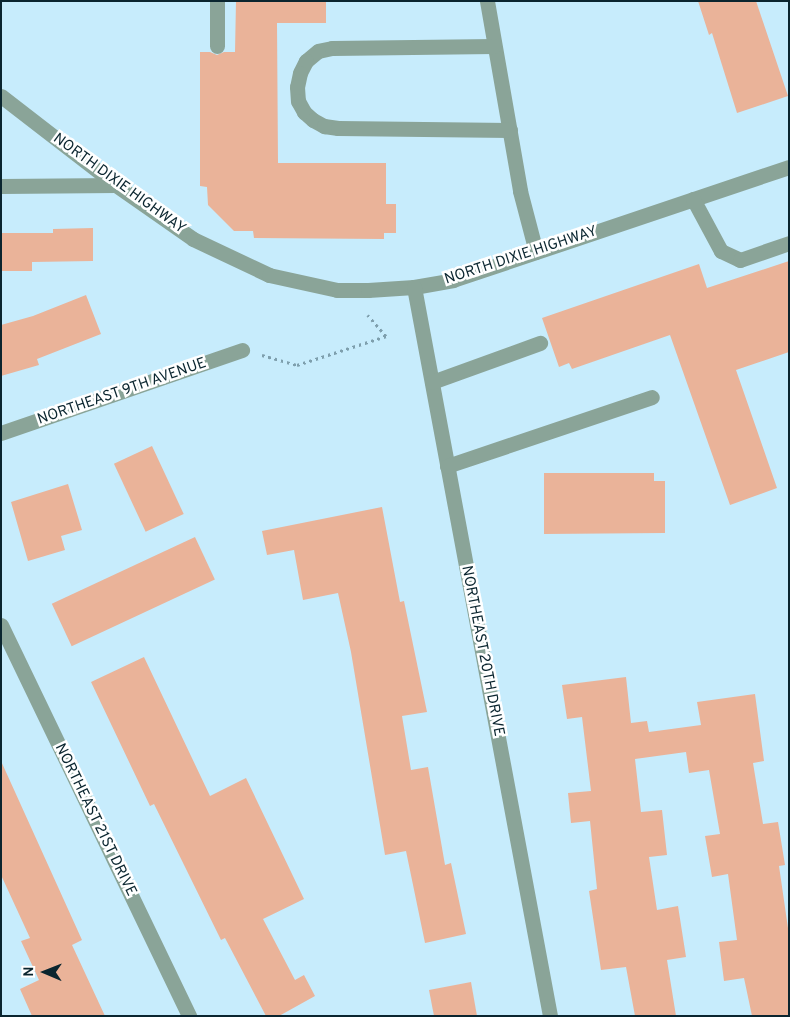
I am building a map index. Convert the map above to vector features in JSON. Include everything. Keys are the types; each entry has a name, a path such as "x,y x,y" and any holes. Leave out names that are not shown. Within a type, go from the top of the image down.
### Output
{"street":[{"path":"217,46 218,1"},
{"path":"487,1 520,191 536,252"},
{"path":"494,46 332,48 318,51 306,61 300,73 297,87 298,101 304,112 313,120 324,126 338,128 510,130"},
{"name":"NORTH DIXIE HIGHWAY","path":"1,96 116,185 193,239 269,276 337,290 414,287 452,280 789,167"},
{"path":"1,186 116,185"},
{"path":"693,199 721,252 740,260 789,243"},
{"name":"NORTHEAST 20TH DRIVE","path":"414,287 550,1016"},
{"path":"432,382 540,343"},
{"name":"NORTHEAST 9TH AVENUE","path":"1,433 242,350"},
{"path":"447,466 652,397"},
{"name":"NORTHEAST 21ST DRIVE","path":"1,625 189,1016"}],"path":[{"path":"242,350 297,365 386,336 368,315"}],"building":[{"path":"236,1 326,1 326,23 277,23 278,163 386,163 386,204 396,204 396,233 384,233 384,239 254,238 253,231 234,231 208,205 207,187 200,186 200,52 210,52 217,55 224,52 235,52"},
{"path":"698,1 756,1 788,96 737,113 712,33 709,35"},
{"path":"93,228 93,261 32,262 32,271 1,271 1,233 53,233 53,229"},
{"path":"789,261 789,352 736,370 777,488 730,505 670,335 572,369 569,363 559,367 542,318 699,264 707,288"},
{"path":"86,295 101,334 37,359 39,365 1,376 1,325 33,316"},
{"path":"152,446 184,514 146,532 114,464"},
{"path":"544,473 654,473 654,481 665,481 665,533 544,534"},
{"path":"68,484 82,530 61,536 65,550 28,561 11,502"},
{"path":"382,507 400,602 404,601 427,712 402,716 411,770 428,767 445,865 451,863 466,934 425,943 406,851 385,855 351,652 338,593 303,600 294,550 267,555 262,531"},
{"path":"195,537 215,580 72,646 52,604"},
{"path":"144,657 210,796 246,778 304,899 263,919 295,980 304,975 315,996 279,1016 266,1016 225,938 221,940 154,804 150,806 91,682"},
{"path":"626,677 631,723 647,721 649,732 701,725 697,702 755,694 764,761 753,763 763,824 778,822 785,865 779,866 789,935 789,1016 752,1016 744,978 724,981 719,942 737,940 728,874 712,877 705,836 720,834 709,770 689,773 686,752 635,759 641,812 662,810 667,855 649,857 657,910 678,906 686,957 667,960 676,1016 635,1016 626,967 601,970 589,891 597,889 590,821 571,823 568,793 591,791 582,717 567,719 562,685"},
{"path":"1,761 82,940 72,945 105,1016 32,1016 20,989 39,980 21,941 30,938 1,875"},
{"path":"471,982 477,1016 434,1016 429,990"}]}
